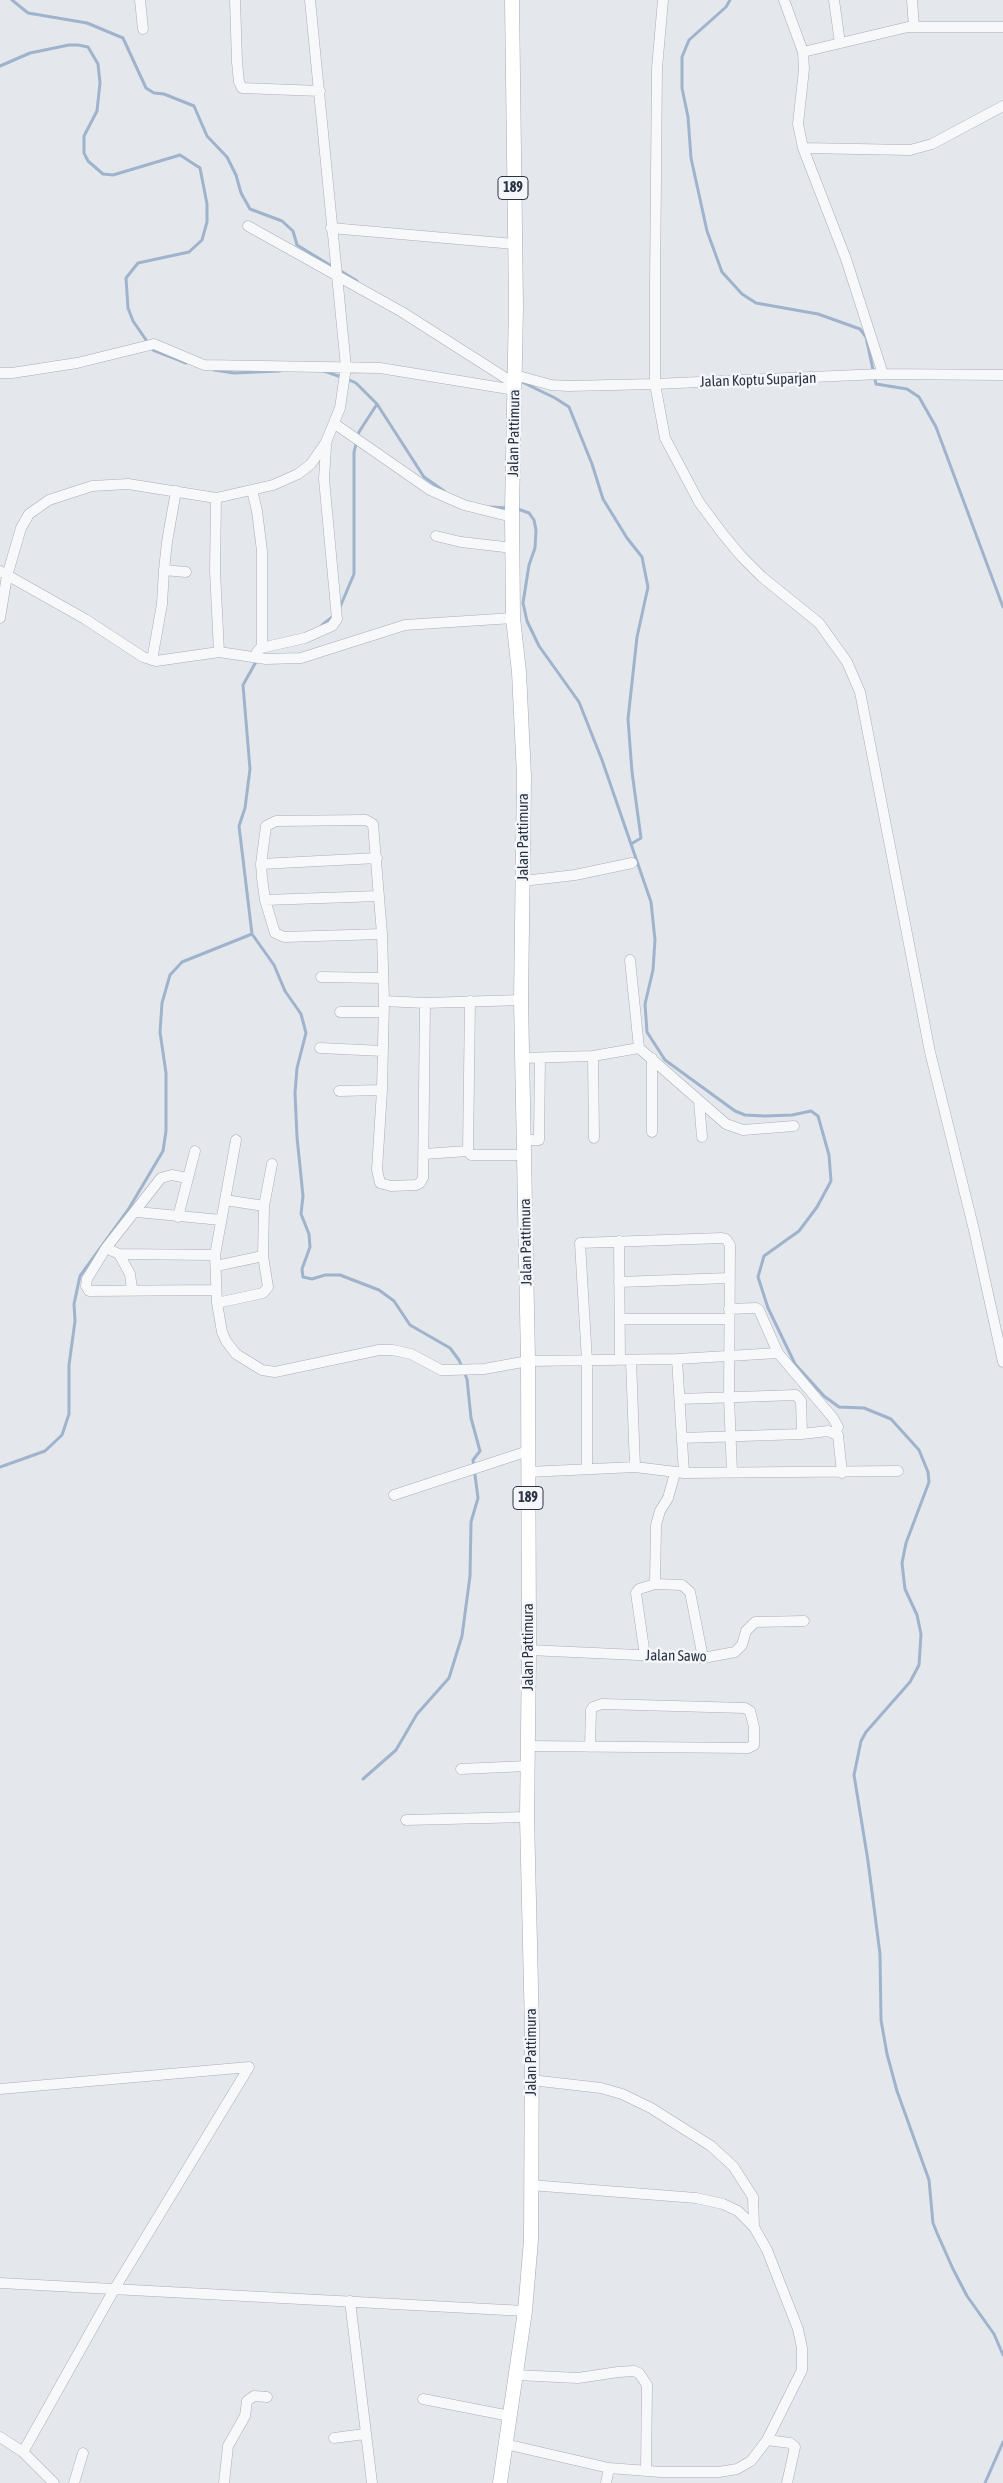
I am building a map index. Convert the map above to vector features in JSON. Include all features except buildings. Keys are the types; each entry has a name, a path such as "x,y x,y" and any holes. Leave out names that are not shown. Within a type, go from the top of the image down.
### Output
{"main road":[{"name":"Jalan Pattimura","path":"500,2483 525,2311 531,2240 532,2080 526,1817 529,1650 528,1361 520,1000 523,881 522,716 513,618 512,510 516,306 512,0"}],"street":[{"path":"140,0 143,29"},
{"path":"235,0 237,62 239,82 242,88 320,91"},
{"path":"0,618 4,574 25,519 49,500 92,486 128,484 216,498 274,485 298,474 311,464 326,442 335,424 346,375 310,0"},
{"path":"663,0 657,68 654,176 656,384 665,438 699,502 741,556 819,623 847,662 860,692 930,1052 974,1230 1003,1362"},
{"path":"784,0 803,52 804,69 798,124 804,148 846,259 882,374"},
{"path":"834,0 840,43"},
{"path":"912,0 914,27"},
{"path":"803,52 914,27 1003,27"},
{"path":"804,148 910,150 932,144 1003,106"},
{"path":"248,226 335,272 515,381"},
{"path":"332,228 514,244"},
{"path":"0,373 12,373 78,363 154,344 204,366 346,375 380,368 515,381"},
{"name":"Jalan Koptu Suparjan","path":"515,381 551,385 656,384 882,374 1003,375"},
{"path":"335,424 430,490 464,505 512,510"},
{"path":"261,648 305,638 332,626 337,619 324,479 326,442"},
{"path":"252,490 257,511 262,551 261,648 254,658"},
{"path":"152,660 162,604 167,542 176,491"},
{"path":"216,498 215,570 219,652"},
{"path":"436,536 461,542 513,548"},
{"path":"164,570 186,572"},
{"path":"4,574 42,593 105,631 132,650 152,660 167,660 219,652 266,659 307,657 378,632 406,625 513,618"},
{"path":"382,934 280,936 272,928 265,900 261,864 266,826 276,821 366,820 373,824 382,934 384,1001 382,1090 377,1170 380,1183 390,1186 420,1183 424,1171 425,1003"},
{"path":"261,864 377,858"},
{"path":"523,881 575,875 632,864"},
{"path":"265,900 379,896"},
{"path":"630,960 639,1048 699,1100 711,1113 735,1128 753,1130 794,1126"},
{"path":"321,977 383,978"},
{"path":"384,1001 425,1003 520,1000"},
{"path":"470,1001 468,1151 471,1155 524,1155"},
{"path":"340,1012 384,1012"},
{"path":"320,1048 383,1051"},
{"path":"521,1058 593,1056 639,1048"},
{"path":"593,1056 594,1138"},
{"path":"523,1140 539,1140 540,1058"},
{"path":"652,1058 652,1132"},
{"path":"339,1091 382,1090"},
{"path":"699,1100 702,1137"},
{"path":"236,1140 215,1255 217,1303 222,1332 226,1341 236,1354 262,1370 275,1372 379,1350 393,1350 411,1354 441,1370 466,1370 528,1361 678,1359 778,1353"},
{"path":"178,1217 186,1178 195,1151"},
{"path":"424,1154 468,1151"},
{"path":"217,1303 267,1290 263,1256 264,1206 272,1164"},
{"path":"186,1178 172,1175 162,1178 137,1212 106,1248 87,1279 87,1289 94,1292 216,1290"},
{"path":"225,1200 264,1206"},
{"path":"137,1212 221,1220"},
{"path":"587,1469 587,1361 579,1245 584,1241 726,1239 730,1245 729,1398 732,1472"},
{"path":"619,1241 620,1360"},
{"path":"106,1248 119,1254 215,1255"},
{"path":"119,1254 130,1274 132,1290"},
{"path":"216,1266 263,1256"},
{"path":"619,1282 729,1278"},
{"path":"620,1318 729,1314 756,1308 759,1310 778,1353 829,1411 838,1427 834,1434"},
{"path":"655,1584 656,1525 660,1511 680,1473 682,1438 678,1359"},
{"path":"631,1360 635,1467"},
{"path":"680,1399 799,1396 802,1434"},
{"path":"682,1438 802,1434 828,1431 838,1436 842,1473"},
{"path":"394,1495 528,1451"},
{"path":"528,1472 635,1467 680,1473 898,1471"},
{"path":"645,1656 636,1594 639,1589 655,1584 682,1585 690,1592 703,1658"},
{"name":"Jalan Sawo","path":"529,1650 703,1658 735,1652 742,1645 746,1631 755,1622 804,1621"},
{"path":"527,1746 590,1747 748,1748 754,1745 752,1714 745,1708 602,1704 593,1707 591,1710 590,1747"},
{"path":"461,1769 527,1766"},
{"path":"406,1820 526,1817"},
{"path":"0,2089 249,2066 115,2288 23,2452"},
{"path":"532,2080 601,2088 622,2094 651,2108 711,2146 733,2166 753,2197 754,2227"},
{"path":"505,2444 609,2468 646,2471 729,2471 744,2466 751,2461 767,2440 800,2378 802,2360 798,2328 762,2238 738,2211 708,2200 530,2185"},
{"path":"0,2283 525,2311"},
{"path":"350,2301 372,2483"},
{"path":"516,2375 578,2378 618,2372 634,2371 639,2373 647,2385 646,2471"},
{"path":"224,2483 228,2444 243,2421 248,2401 254,2396 267,2397"},
{"path":"423,2399 510,2416"},
{"path":"334,2438 365,2434"},
{"path":"0,2438 23,2452 54,2483"},
{"path":"767,2440 790,2443 795,2447 787,2483"},
{"path":"74,2483 83,2453"},
{"path":"606,2483 609,2468"}],"waterway":[{"path":"12,0 28,13 87,23 123,38 146,88 154,93 164,94 194,106 207,136 227,157 236,175 241,193 250,209 282,221 293,231 297,245 333,267"},
{"path":"730,0 726,7 689,40 682,57 682,88 688,117 691,158 707,231 722,272 742,294 756,303 818,314 860,329 866,337 876,384 907,389 919,397 936,427 1003,607"},
{"path":"0,66 30,53 69,45 88,47 98,64 100,83 97,111 84,136 84,153 88,161 103,174 113,175 180,155 200,168 207,204 207,222 202,240 189,252 138,263 126,278 128,308 133,321 153,350 186,363"},
{"path":"339,270 357,281"},
{"path":"214,370 234,373 280,371"},
{"path":"324,371 341,377"},
{"path":"347,379 356,383 377,404 424,477 444,491"},
{"path":"518,380 569,407 592,464 603,499 627,538 642,557 648,587 637,637 628,719 632,772 641,838 631,844"},
{"path":"340,607 354,574 354,452 359,432 377,404"},
{"path":"490,507 509,508"},
{"path":"515,508 529,513 534,520 536,530 535,548 529,565 523,603 527,621 539,646 579,702 602,760 651,902 655,940 653,970 645,1004 647,1032 665,1060 735,1111 745,1115 765,1116 792,1115 811,1111 818,1116 829,1155 831,1181 817,1207 799,1231 764,1256 758,1277 768,1308 795,1364 824,1396 839,1407 864,1408 891,1419 919,1450 928,1472 929,1482 906,1543 902,1563 905,1589 917,1615 921,1634 919,1665 910,1682 866,1732 861,1741 854,1775 880,1954 881,2020 887,2054 897,2091 929,2180 933,2223 967,2296 994,2334 1003,2355"},
{"path":"322,625 335,615"},
{"path":"0,1467 45,1451 62,1435 69,1414 69,1365 75,1321 74,1304 80,1276 128,1210 163,1151 166,1131 166,1073 160,1032 162,1003 170,975 182,962 252,934 239,826 245,808 250,769 243,685 257,660"},
{"path":"252,934 274,965 285,991 301,1014 306,1033 297,1068 295,1093 303,1196 301,1214 309,1234 310,1247 302,1269 303,1277 312,1279 325,1275 340,1275 379,1290 394,1301 410,1325 450,1348 459,1360 467,1379 471,1418 480,1451 473,1460 478,1498 471,1522 470,1576 462,1636 449,1678 417,1714 396,1750 363,1779"},
{"path":"985,2483 1003,2442"}]}
